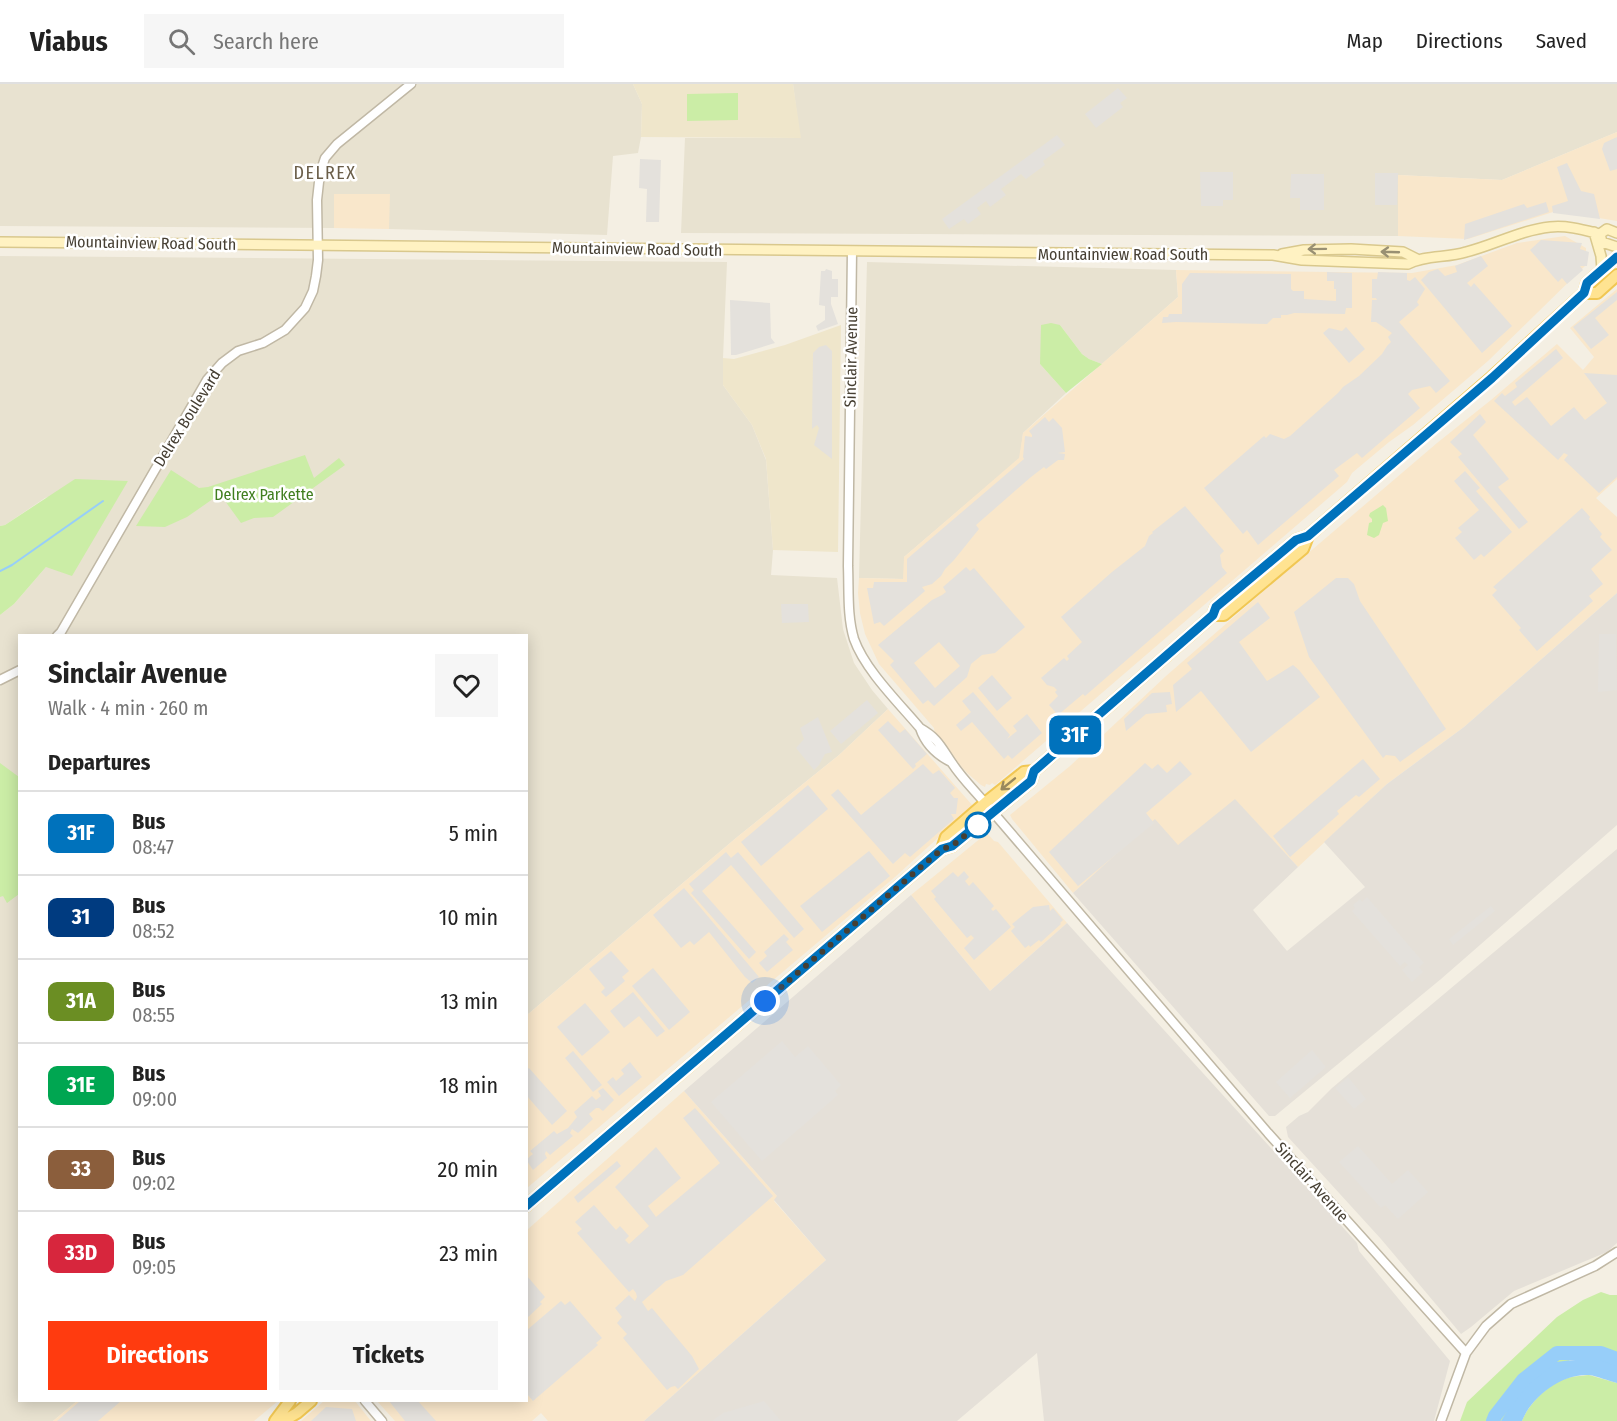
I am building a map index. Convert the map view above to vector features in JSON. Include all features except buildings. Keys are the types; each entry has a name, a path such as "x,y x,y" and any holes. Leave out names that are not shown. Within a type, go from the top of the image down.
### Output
{"main road":[{"name":"Mountainview Road South","path":"0,242 1273,255 1304,250 1351,249 1403,252 1418,259 1466,252 1534,229 1551,226 1597,233 1607,229 1617,233"},
{"name":"Mountainview Road South","path":"1597,233 1602,242 1617,247"},
{"path":"1597,233 1602,270"},
{"path":"528,1204 942,849 952,846 1031,781 1034,771 1213,615 1224,615 1277,572 1303,549 1308,536 1492,378 1584,293 1587,283 1617,257"},
{"path":"1584,293 1597,293 1617,275"},
{"path":"942,849 946,837 985,803 1024,772 1034,771"},
{"path":"275,1421 289,1402"},
{"path":"283,1421 310,1402"}],"street":[{"name":"Delrex Boulevard","path":"59,634 207,380 222,363 238,351 263,343 285,330 305,308 313,291 316,276 317,200 324,158 337,144 411,84"},
{"name":"Sinclair Avenue","path":"852,251 848,566 850,618 855,640 873,674 920,729 930,734 938,748 947,753 951,762 993,813 1268,1133 1466,1353"},
{"path":"0,680 18,671"},
{"path":"1442,1421 1466,1353 1486,1326 1510,1304 1595,1266 1617,1252"},
{"path":"366,1402 382,1421"}],"shaded area":[{"path":"0,84 633,84 642,104 641,137 638,153 613,156 607,235 389,229 389,194 335,194 334,228 0,226"},
{"path":"633,84 793,84 801,138 641,137 642,104"},
{"path":"793,84 1617,84 1617,132 1502,180 1398,175 1398,236 681,233 685,138 800,138"},
{"path":"1118,88 1127,98 1120,103 1123,107 1096,128 1085,114"},
{"path":"1617,132 1617,221 1556,211 1468,239 1398,236 1398,175 1502,180"},
{"path":"1057,135 1065,145 1043,161 1045,165 1026,179 1021,174 1001,189 1006,195 990,207 986,201 977,208 981,214 968,224 964,219 949,229 942,219"},
{"path":"1617,137 1617,169 1610,171 1602,149 1604,143"},
{"path":"640,159 661,160 659,222 646,222 647,189 639,188"},
{"path":"1567,163 1581,191 1594,194 1600,219 1553,213 1552,206 1568,201 1557,167"},
{"path":"1200,172 1233,172 1233,200 1223,200 1223,206 1201,206"},
{"path":"1375,173 1398,173 1397,205 1375,205"},
{"path":"1291,174 1324,174 1324,210 1300,210 1300,198 1290,198"},
{"path":"334,194 390,194 389,229 334,228"},
{"path":"1546,202 1549,212 1464,240 1465,224 1524,204 1527,208"},
{"path":"1565,236 1586,248 1586,265 1488,361 1352,473 1347,482 995,785 986,784 985,787 967,773 935,737 934,728 879,664 865,634 860,613 859,578 903,579 904,557 1019,458 1023,433 1178,297 1176,270 1412,273 1457,265 1517,243"},
{"path":"1541,240 1582,243 1580,249 1589,252 1587,266 1580,266 1583,270 1567,284 1562,278 1558,282 1530,250"},
{"path":"0,256 727,262 723,385 752,425 766,460 773,550 771,575 837,578 843,629 854,663 888,709 839,755 736,838 528,1014 528,634 18,634 18,1402 76,1402 53,1421 0,1421 0,615 14,604 128,481 102,481 45,498 0,526"},
{"path":"1481,256 1488,266 1467,283 1471,287 1474,283 1512,326 1482,353 1421,280 1429,272 1438,269 1445,276 1457,272 1455,266"},
{"path":"867,262 1176,270 1178,297 1102,364 1082,354 1060,325 1040,364 1066,393 1023,433 1020,458 904,557 904,579 859,578"},
{"path":"826,269 832,271 832,279 838,279 838,297 831,297 831,304 838,324 818,331 816,326 825,320 825,306 819,305 821,271"},
{"path":"1327,272 1352,273 1352,308 1346,308 1345,314 1294,313 1281,315 1281,318 1273,318 1267,324 1162,323 1163,317 1168,317 1169,314 1182,314 1182,284 1190,273 1291,274 1291,289 1304,291 1304,299 1336,301 1334,281 1327,281"},
{"path":"1378,272 1407,273 1407,280 1410,281 1415,277 1425,289 1417,302 1419,305 1399,322 1450,381 1436,393 1430,386 1412,390 1408,394 1420,408 1362,458 1357,453 1334,470 1339,476 1258,545 1247,530 1243,534 1204,488 1264,436 1266,438 1270,434 1284,439 1290,436 1382,354 1391,342 1388,337 1392,333 1376,322 1371,322 1372,300 1377,300 1372,298 1372,279 1377,279"},
{"path":"1617,289 1617,479 1596,498 1617,517 1617,593 1464,727 1387,784 1298,867 1235,800 1178,846 1155,820 1073,893 1010,815 1070,766 1166,676 1258,596 1557,344 1583,370 1594,357 1570,328"},
{"path":"1617,292 1617,300 1595,318 1609,335 1591,349 1573,327"},
{"path":"730,300 770,303 771,338 775,343 731,355"},
{"path":"841,325 838,552 773,550 766,459 752,425 723,385 723,358 734,359 785,345"},
{"path":"1346,327 1365,349 1349,363 1323,333 1329,328 1342,331"},
{"path":"826,345 832,351 832,459 814,445 819,428 817,425 812,429 813,353 819,347"},
{"path":"1556,349 1563,358 1512,402 1515,406 1527,397 1551,426 1574,407 1585,420 1607,403 1584,373 1617,375 1617,477 1599,493 1564,460 1568,455 1564,453 1558,460 1494,401 1502,393 1505,396 1517,387 1515,383"},
{"path":"1480,414 1486,422 1473,435 1509,479 1498,487 1528,522 1519,529 1458,457 1462,454 1450,442"},
{"path":"1045,417 1049,422 1053,418 1062,428 1065,452 1058,453 1065,454 1064,460 1058,460 1046,469 1044,467 1031,477 976,525 979,529 941,576 932,584 922,587 925,591 884,626 880,622 874,624 867,588 873,588 874,582 907,582 907,559 1024,459 1025,436 1032,437 1029,431"},
{"path":"1465,471 1480,488 1476,491 1512,532 1484,557 1481,554 1474,560 1455,538 1462,532 1458,528 1479,510 1454,481"},
{"path":"1185,506 1224,551 1220,555 1222,567 1227,573 1085,696 1083,694 1058,715 1049,705 1058,696 1055,692 1057,690 1047,685 1041,678 1064,658 1067,661 1069,659 1067,656 1082,642 1061,617 1145,546 1152,532"},
{"path":"1582,508 1602,534 1600,537 1612,550 1591,569 1603,584 1589,596 1593,601 1537,651 1519,630 1521,628 1492,595 1497,590 1493,587"},
{"path":"966,567 970,571 974,568 1025,627 995,653 982,655 971,664 967,677 934,706 928,700 923,704 890,665 894,661 878,645 932,600 946,592 943,587","holes":["939,642 960,666 935,688 914,663"]},
{"path":"1336,578 1348,578 1354,584 1360,601 1446,729 1400,762 1395,756 1386,755 1383,758 1309,657 1294,612"},
{"path":"1617,593 1617,825 1441,979 1275,1116 1269,1116 1073,893 1155,819 1178,845 1235,799 1298,867 1253,910 1287,951 1365,887 1324,842 1387,784 1464,727"},
{"path":"1258,602 1270,618 1239,642 1267,681 1293,665 1320,697 1251,752 1201,691 1176,712 1173,685 1192,669 1187,663"},
{"path":"781,604 808,604 809,622 782,623"},
{"path":"1599,634 1616,634 1617,690 1598,692"},
{"path":"992,675 1012,698 997,711 978,688"},
{"path":"973,692 1010,735 1007,739 1017,731 1013,726 1027,714 1042,733 1012,759 1008,755 1004,759 972,722 961,731 956,725 971,712 962,701"},
{"path":"1170,692 1172,704 1166,705 1167,712 1146,714 1126,731 1124,719 1152,693"},
{"path":"867,700 878,713 841,744 830,731"},
{"path":"888,709 973,806 895,877 528,1187 528,1014 736,838 839,755"},
{"path":"818,717 832,752 825,754 814,770 796,748 804,739 800,728"},
{"path":"888,721 900,733 905,729 927,754 915,764 913,769 878,730"},
{"path":"1363,759 1380,779 1359,797 1356,795 1337,811 1339,814 1290,857 1273,836"},
{"path":"1180,761 1192,774 1146,813 1154,823 1078,886 1049,852 1145,763 1152,769 1158,764 1167,773"},
{"path":"923,764 933,774 939,770 955,788 950,793 954,798 958,798 956,814 951,814 954,819 910,857 905,853 893,864 831,795 838,789 861,815"},
{"path":"808,785 828,809 761,866 741,842"},
{"path":"987,833 998,842 1067,923 990,991 911,895"},
{"path":"1617,849 1617,1243 1607,1252 1514,1291 1461,1334 1381,1239 1288,1137 1286,1127 1308,1112 1332,1088"},
{"path":"869,851 890,876 822,932 800,906"},
{"path":"726,852 731,858 738,852 804,929 794,938 731,865 702,891 756,952 749,959 691,893 694,890 689,884"},
{"path":"964,871 969,877 965,881 969,886 973,882 994,906 991,909 993,911 996,909 1011,927 974,960 964,948 974,938 971,935 967,938 934,899 936,897 931,891 953,872 958,877"},
{"path":"684,888 759,977 752,983 709,932 694,945 690,941 681,948 653,915"},
{"path":"911,895 990,991 1067,923 1357,1243 1359,1251 1450,1361 1434,1421 1044,1421 1037,1353 957,1421 644,1421 826,1260 774,1200 777,1196 684,1091"},
{"path":"1367,897 1424,963 1419,967 1423,972 1412,982 1402,970 1408,965 1405,962 1400,966 1352,911 1355,908 1353,905 1360,899 1362,902"},
{"path":"1049,905 1050,911 1053,908 1063,920 1061,924 1041,942 1039,940 1025,948 1011,931 1015,927 1012,924 1033,907"},
{"path":"1491,906 1495,911 1453,945 1449,939"},
{"path":"784,934 789,939 786,942 793,950 767,972 759,963 767,956 764,952"},
{"path":"611,951 629,971 622,977 625,981 606,997 601,992 605,988 589,969"},
{"path":"653,968 690,1012 669,1030 632,986"},
{"path":"633,992 665,1031 657,1037 639,1016 624,1028 610,1011"},
{"path":"585,1003 610,1032 582,1056 557,1027"},
{"path":"782,1041 795,1057 808,1046 841,1085 835,1091 838,1095 762,1161 711,1102"},
{"path":"1312,1050 1326,1067 1290,1098 1276,1082"},
{"path":"573,1051 602,1085 593,1092 565,1058"},
{"path":"630,1062 642,1077 619,1096 607,1082 613,1077 616,1081 624,1074 621,1070"},
{"path":"528,1068 567,1111 552,1125 528,1097"},
{"path":"1348,1077 1366,1099 1354,1109 1335,1088"},
{"path":"603,1088 614,1100 603,1111 596,1108 589,1114 593,1119 578,1133 572,1129 570,1133 573,1136 550,1155 546,1151 547,1158 533,1170 528,1162 528,1158 533,1154 530,1151 554,1131 557,1134 568,1128 577,1117 574,1112 592,1096 596,1100 601,1096 598,1091"},
{"path":"684,1091 778,1197 774,1201 826,1260 644,1421 548,1421 541,1413 532,1421 395,1421 378,1402 528,1402 528,1229"},
{"path":"695,1108 773,1196 683,1275 666,1281 642,1302 648,1311 652,1308 692,1356 699,1369 678,1389 675,1386 667,1390 623,1338 627,1334 617,1323 622,1317 615,1308 629,1295 635,1301 636,1293 633,1289 629,1292 577,1233 582,1229 575,1222 594,1205 616,1230 620,1226 629,1236 625,1240 629,1244 649,1226 615,1187 656,1147 681,1178 648,1206 656,1217 720,1163 683,1118"},
{"path":"1358,1146 1392,1184 1408,1170 1428,1192 1398,1219 1385,1205 1381,1208 1339,1162"},
{"path":"617,1161 621,1166 578,1203 574,1197"},
{"path":"528,1277 545,1297 540,1302 542,1304 528,1317"},
{"path":"561,1301 565,1305 570,1301 602,1338 596,1343 598,1345 533,1401 528,1395 528,1329"},
{"path":"764,1401 781,1421 712,1421 723,1413"},
{"path":"76,1402 277,1402 254,1421 53,1421"},
{"path":"79,1402 120,1402 98,1421 57,1421"},
{"path":"323,1402 356,1402 371,1421 301,1421"},
{"path":"390,1402 419,1402 436,1421 405,1421"},
{"path":"326,1407 352,1409 356,1421 311,1421"}],"green space":[{"path":"738,93 738,120 687,121 687,94"},
{"path":"1051,323 1060,325 1082,354 1102,364 1066,393 1040,364 1041,325"},
{"name":"Delrex Parkette","path":"305,455 314,478 339,458 345,465 273,517 254,518 241,523 220,494 187,517 165,527 136,526 171,470 199,488 208,487"},
{"path":"75,479 128,481 72,576 46,567 14,604 0,615 0,526 5,525"},
{"path":"1383,505 1386,508 1388,521 1383,523 1379,535 1374,538 1367,535 1369,523 1372,522 1369,516"},
{"path":"0,763 18,776 18,895 7,903 3,896 0,897"},
{"path":"1601,1292 1617,1295 1617,1360 1570,1360 1501,1421 1460,1421 1467,1402 1557,1317 1583,1300"},
{"path":"1589,1375 1617,1383 1617,1421 1522,1421 1534,1402 1552,1385 1568,1378"}],"water":[{"path":"1617,1360 1617,1383 1589,1375 1568,1378 1540,1395 1532,1403 1522,1421 1501,1421 1525,1383 1537,1370 1564,1361"}],"waterway":[{"path":"0,571 103,501"},
{"path":"1493,1421 1523,1380 1557,1353 1601,1353 1617,1359"}],"bus line":[{"name":"31F","path":"528,1204 942,849 952,846 1031,781 1034,771 1213,615 1216,607 1296,540 1308,536 1492,378 1584,293 1587,283 1617,257"}],"district":[{"name":"DELREX","path":"325,173"}],"route":[{"path":"765,1001 942,849 952,846 983,821 978,825"}]}
